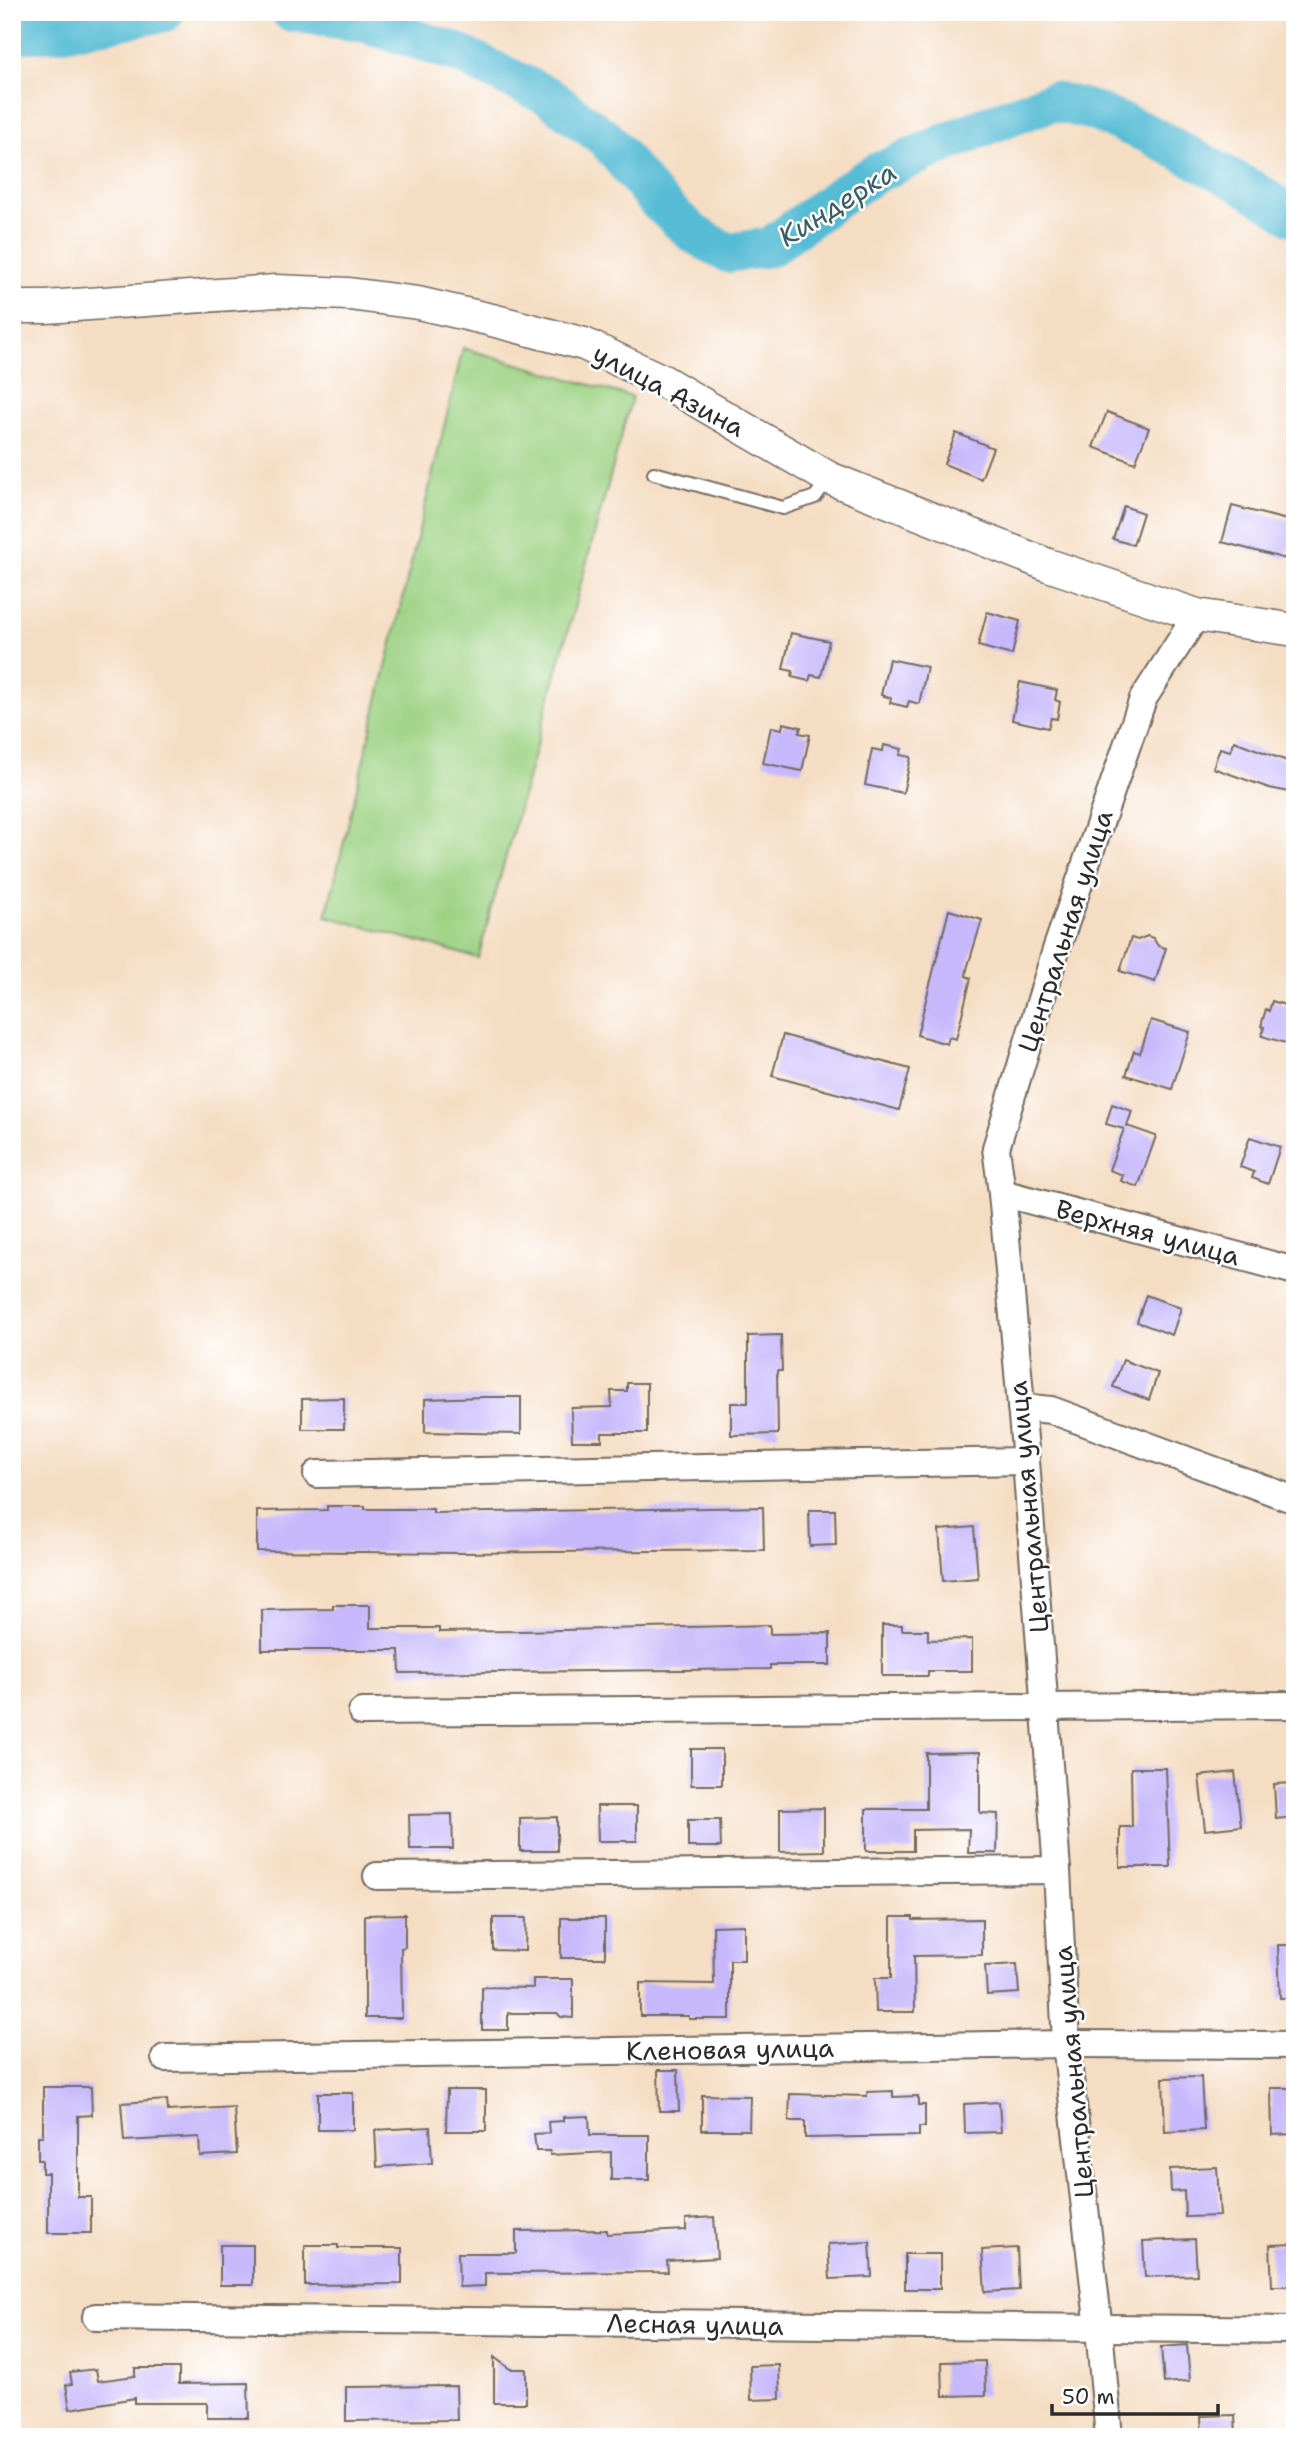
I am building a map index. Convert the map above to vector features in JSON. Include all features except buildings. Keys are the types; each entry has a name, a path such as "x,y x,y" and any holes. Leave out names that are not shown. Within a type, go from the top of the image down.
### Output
{"street":[{"name":"улица Азина","path":"12,307 276,291 349,294 418,303 584,344 663,381 829,478 1048,565 1197,615 1295,630"},
{"name":"Центральная улица","path":"1109,2437 1066,2044 1057,1870 1026,1461 996,1148 1056,950 1143,699 1197,615"},
{"name":"Верхняя улица","path":"1002,1193 1295,1271"},
{"path":"1021,1407 1051,1410 1295,1500"},
{"path":"317,1474 1026,1461"},
{"path":"362,1712 1295,1705"},
{"path":"376,1876 1057,1870"},
{"name":"Кленовая улица","path":"165,2058 1066,2044 1295,2045"},
{"name":"Лесная улица","path":"96,2317 1295,2330"}],"lane":[{"path":"654,473 783,508 815,497 829,478"}],"green space":[{"path":"463,348 632,397 478,958 326,916"}],"waterway":[{"name":"Киндерка","path":"12,34 58,31 165,12"},
{"name":"Киндерка","path":"291,12 366,23 455,52 548,96 606,139 657,201 694,234 728,253 770,247 876,173 990,124 1053,101 1093,111 1149,134 1249,188 1295,217"}]}
